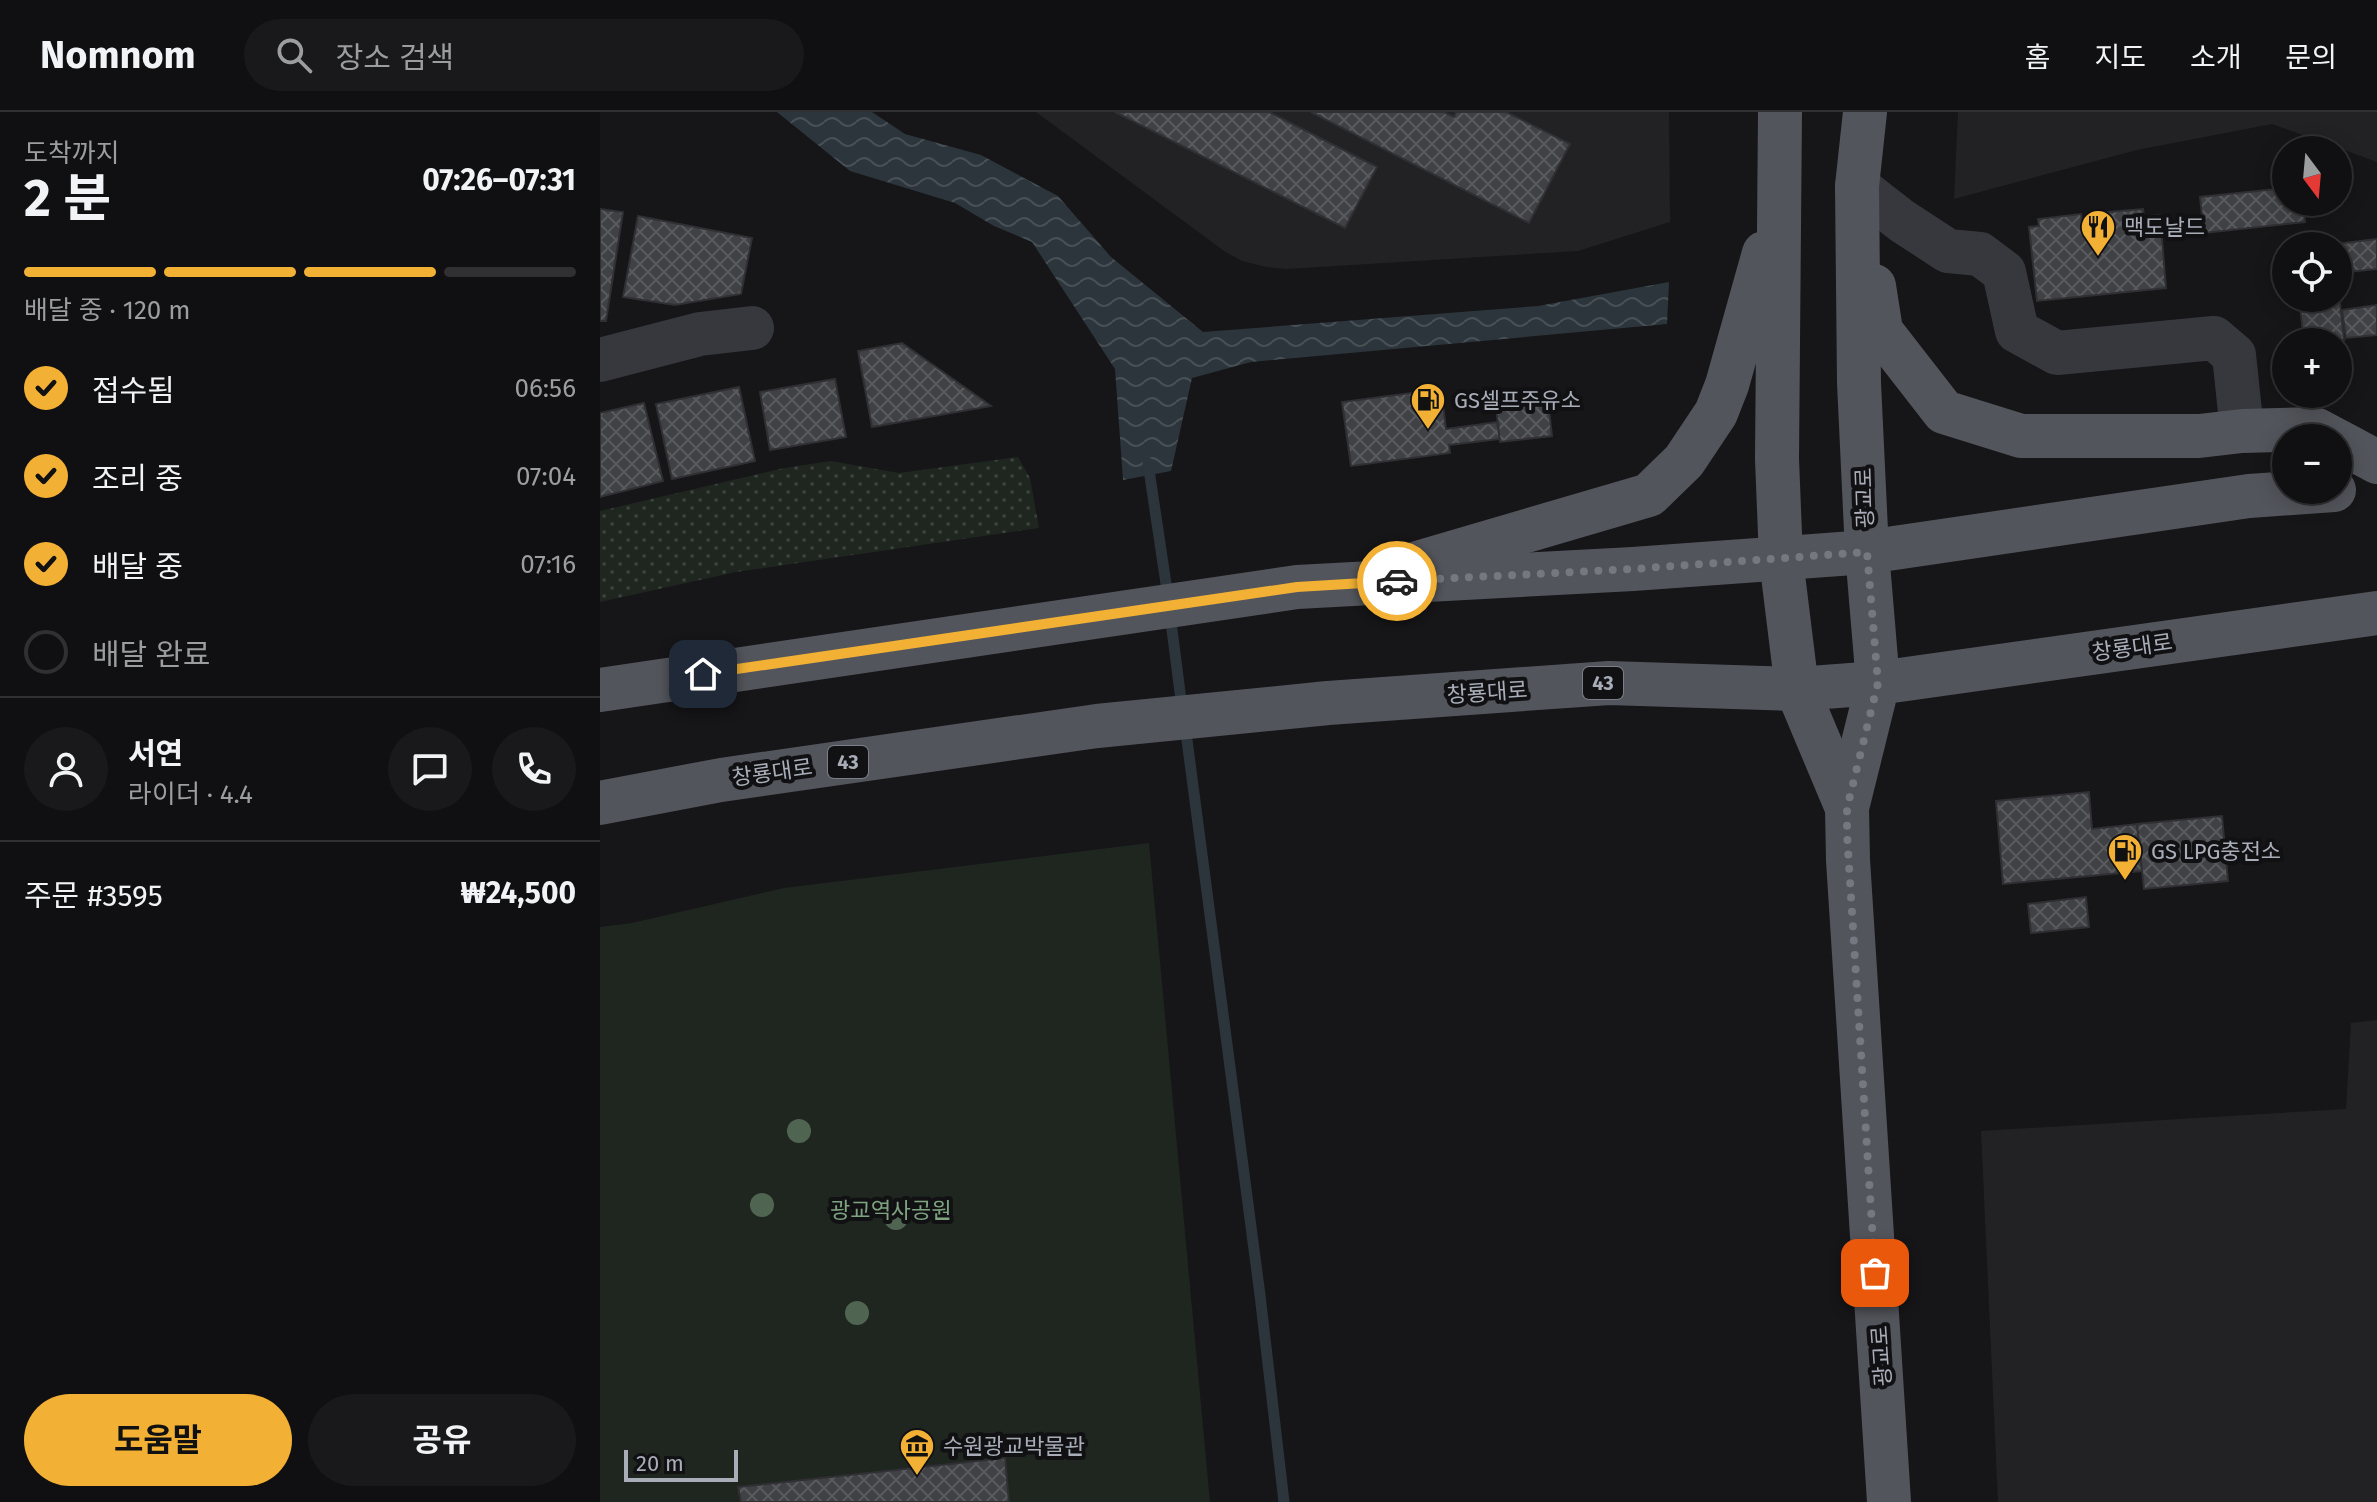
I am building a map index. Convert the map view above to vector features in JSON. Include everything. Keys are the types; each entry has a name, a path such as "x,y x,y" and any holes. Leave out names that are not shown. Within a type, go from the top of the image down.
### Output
{"main road":[{"path":"1780,112 1777,459 1781,559 1797,689 1847,808"},
{"name":"광교로","path":"1865,112 1857,186 1859,383 1867,552 1878,683 1847,808 1889,1502"},
{"path":"1857,186 1881,331 1944,412 2021,436 2199,436 2272,430"},
{"path":"1348,583 1649,495 1684,461 1716,413 1727,385 1780,197"},
{"path":"2352,449 2377,462"},
{"path":"2352,489 2377,487"},
{"path":"600,690 1297,587 1867,552 2272,494"},
{"name":"창룡대로","path":"600,803 721,780 1097,726 1328,703 1609,683 1797,689 1878,683 2377,613"}],"street":[{"path":"1857,186 1948,251 1980,254 2004,272 2017,331 2057,353 2214,338 2234,355 2242,431"},
{"path":"600,360 700,334 752,328"}],"shaded area":[{"path":"1036,112 1669,112 1670,222 1578,251 1287,269 1266,267 1242,261 1224,251"},
{"path":"1958,112 2377,112 2377,162 2352,153 2352,136 2305,136 2272,124 2137,150 1954,199"},
{"path":"2377,1020 2377,1502 1998,1502 1981,1131 2346,1109 2351,1023"}],"green space":[{"path":"1018,457 1030,478 1039,528 736,572 600,602 600,511 784,468 831,461 899,473"},
{"name":"광교역사공원","path":"1149,843 1210,1502 600,1502 600,927 632,923 784,888"}],"water":[{"path":"777,112 872,112 905,134 981,155 1058,196 1111,257 1203,332 1538,306 1669,282 1667,324 1251,362 1192,378 1171,471 1123,480 1115,369 1032,242 994,226 955,203 850,171"}],"building":[{"path":"1115,112 1269,112 1377,167 1345,228"},
{"path":"1311,112 1444,112 1454,117 1456,112 1506,112 1570,144 1529,223"},
{"path":"2272,189 2272,216 2304,216 2305,222 2204,233 2200,197"},
{"path":"600,209 623,212 606,321 600,321"},
{"name":"맥도날드","path":"2143,209 2144,216 2160,215 2166,288 2037,301 2029,227 2039,226 2038,219 2081,214 2082,222 2099,221 2098,213"},
{"path":"638,216 752,238 741,294 675,305 623,297"},
{"path":"2377,239 2377,269 2352,272 2352,242"},
{"path":"2377,305 2377,335 2352,337 2352,328 2345,328 2342,312 2352,312 2352,309"},
{"path":"2301,312 2341,312 2343,328 2302,328"},
{"path":"902,343 991,406 872,427 858,351"},
{"path":"835,379 846,437 770,450 760,392"},
{"path":"739,387 755,461 672,479 656,404"},
{"path":"1441,389 1446,429 1497,422 1500,439 1449,445 1450,453 1351,466 1342,402"},
{"path":"1547,391 1552,436 1500,442 1495,398"},
{"path":"644,403 663,481 600,497 600,413"},
{"path":"2089,792 2092,829 2137,824 2142,871 2003,884 1996,801"},
{"path":"2222,816 2228,881 2144,889 2137,824"},
{"path":"2086,897 2089,927 2031,933 2028,904"},
{"name":"수원광교박물관","path":"1005,1458 1009,1502 741,1502 738,1487"}],"waterway":[{"path":"1148,463 1168,597"},
{"path":"1170,614 1182,708"},
{"path":"1185,725 1284,1502"}],"way so far":[{"path":"1397,581 1633,569 1867,552 1878,683 1847,808 1847,834 1875,1273"}],"place":[{"name":"맥도날드","path":"2098,258"},
{"name":"GS셀프주유소","path":"1428,431"},
{"name":"GS LPG충전소","path":"2125,882"},
{"name":"수원광교박물관","path":"917,1477"}],"route":[{"path":"703,674 1297,587 1397,581"}]}
